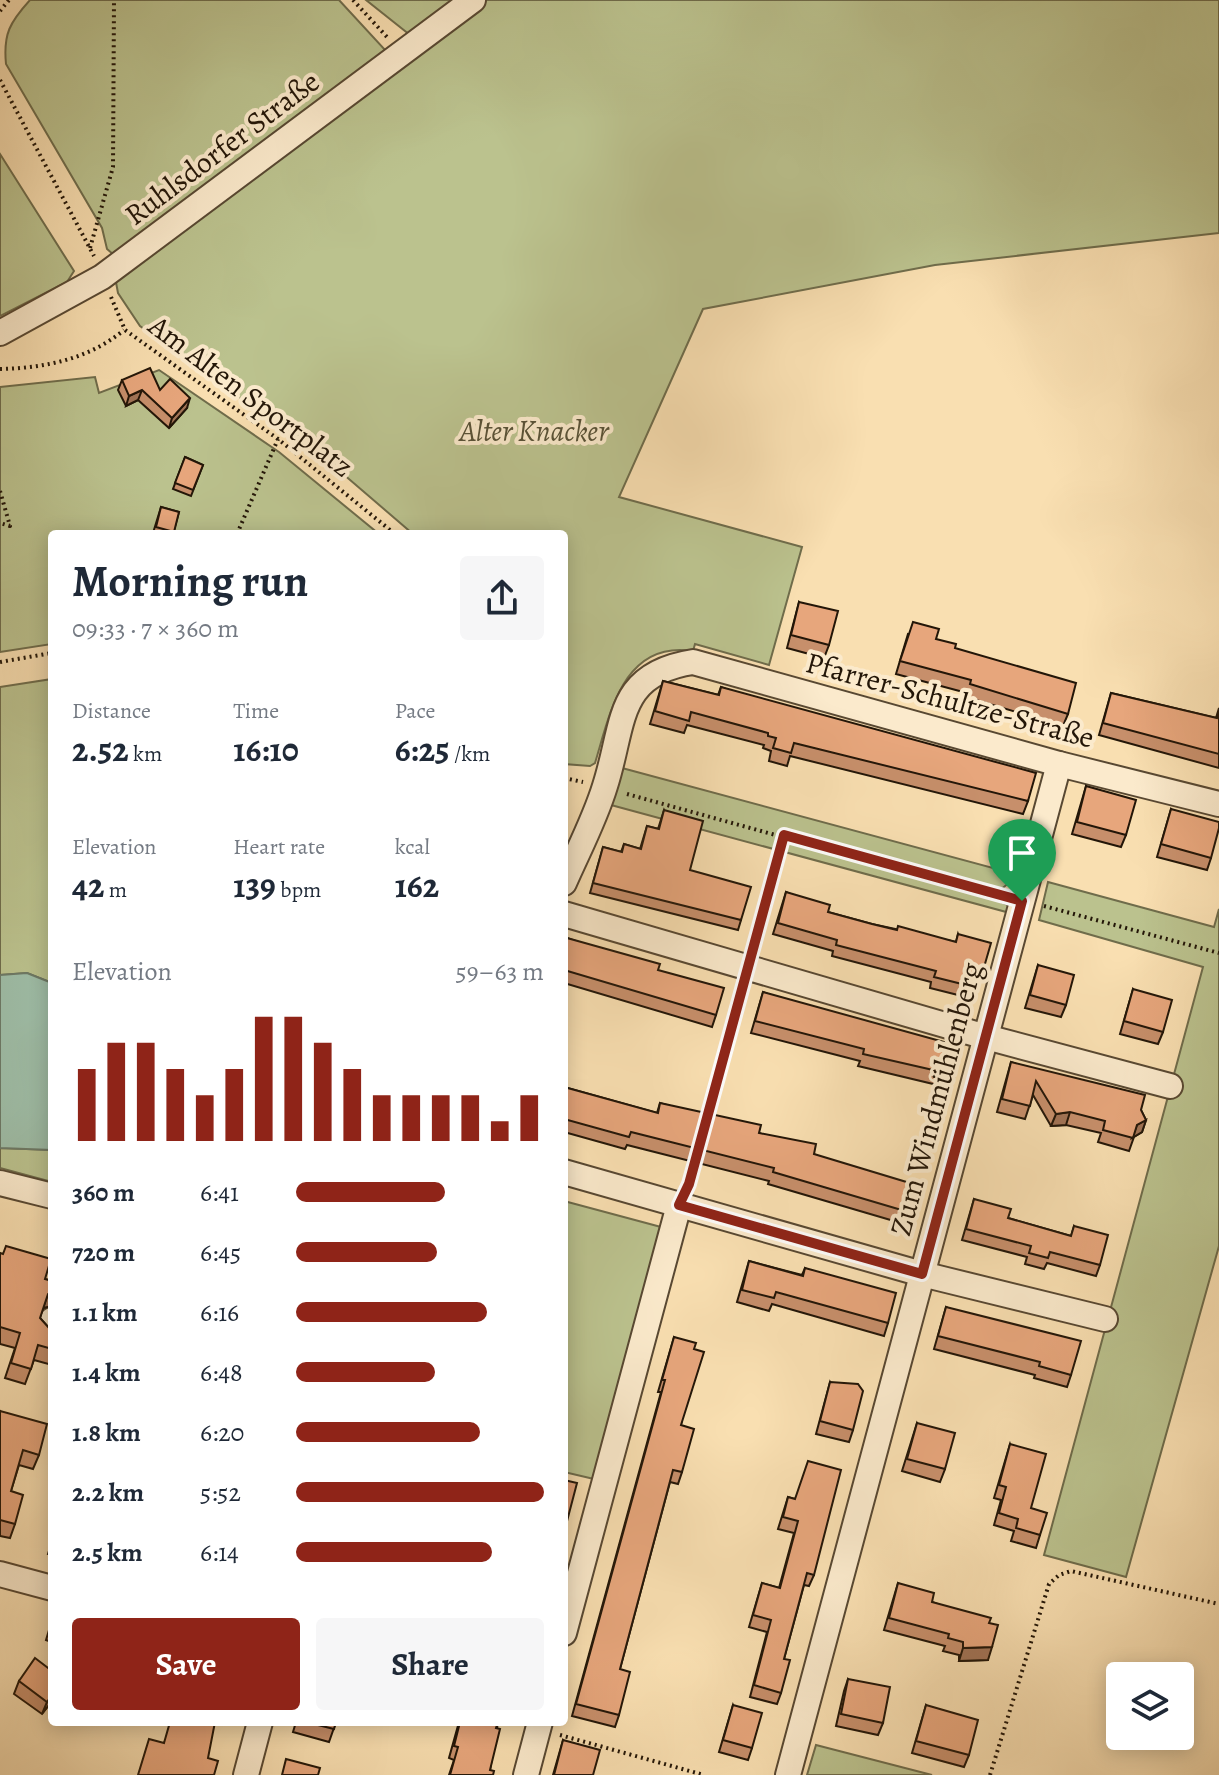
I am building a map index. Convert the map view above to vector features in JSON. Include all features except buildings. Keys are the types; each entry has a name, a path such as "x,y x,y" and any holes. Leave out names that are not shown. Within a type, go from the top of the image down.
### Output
{"street":[{"name":"Ruhlsdorfer Straße","path":"0,333 102,277 473,0"},
{"name":"Pfarrer-Schultze-Straße","path":"605,788 627,702 641,684 664,667 693,662 1059,764 1219,804"},
{"name":"Zum Windmühlenberg","path":"788,1775 1059,764"},
{"path":"568,874 605,788"},
{"path":"568,915 986,1037 1170,1086"},
{"path":"568,1173 922,1274 1105,1319"},
{"path":"0,1183 48,1195"},
{"path":"568,1618 679,1205"},
{"path":"0,1574 48,1587"},
{"path":"246,1775 259,1726"},
{"path":"526,1775 539,1726"}],"path":[{"path":"0,11 9,0"},
{"path":"90,248 113,167 114,0"},
{"path":"353,0 402,54"},
{"name":"Am Alten Sportplatz","path":"0,80 90,248 125,330 278,439 390,530"},
{"path":"0,369 52,364 103,348 125,330"},
{"path":"239,530 278,439"},
{"path":"0,491 10,526 0,523"},
{"path":"0,662 48,654"},
{"path":"605,788 1219,953"},
{"path":"706,1122 784,835"},
{"path":"679,1205 698,1153"},
{"path":"990,1775 1049,1584 1059,1575 1071,1571 1219,1604"},
{"path":"539,1726 704,1775"}],"green space":[{"path":"30,0 339,0 387,52 114,255 107,249 102,228 6,64 9,29"},
{"path":"366,0 456,0 410,35"},
{"name":"Alter Knacker","path":"486,0 1219,0 1219,233 935,265 703,309 619,497 802,547 769,665 695,644 693,651 669,651 650,657 623,684 595,763 590,766 568,764 568,530 408,530 328,461 140,326 118,293 115,277"},
{"path":"0,154 74,271 67,282 0,316"},
{"path":"159,370 279,452 374,530 48,530 48,645 0,652 0,387 95,377 99,393"},
{"path":"48,680 48,981 27,973 0,975 0,687"},
{"path":"622,768 1019,875 1000,890 996,900 1008,905 1010,913 611,805"},
{"path":"1048,882 1214,927 1219,909 1219,1246 1126,1577 1044,1555 1203,967 1039,920"},
{"path":"0,1148 48,1150 48,1181 0,1168"},
{"path":"568,1202 661,1227 594,1479 568,1473"},
{"path":"816,1745 932,1775 807,1775"}],"shaded area":[{"path":"27,973 48,981 48,1150 0,1148 0,975"}],"route":[{"path":"784,835 1022,901 922,1274 679,1205 689,1184 784,835"}]}
